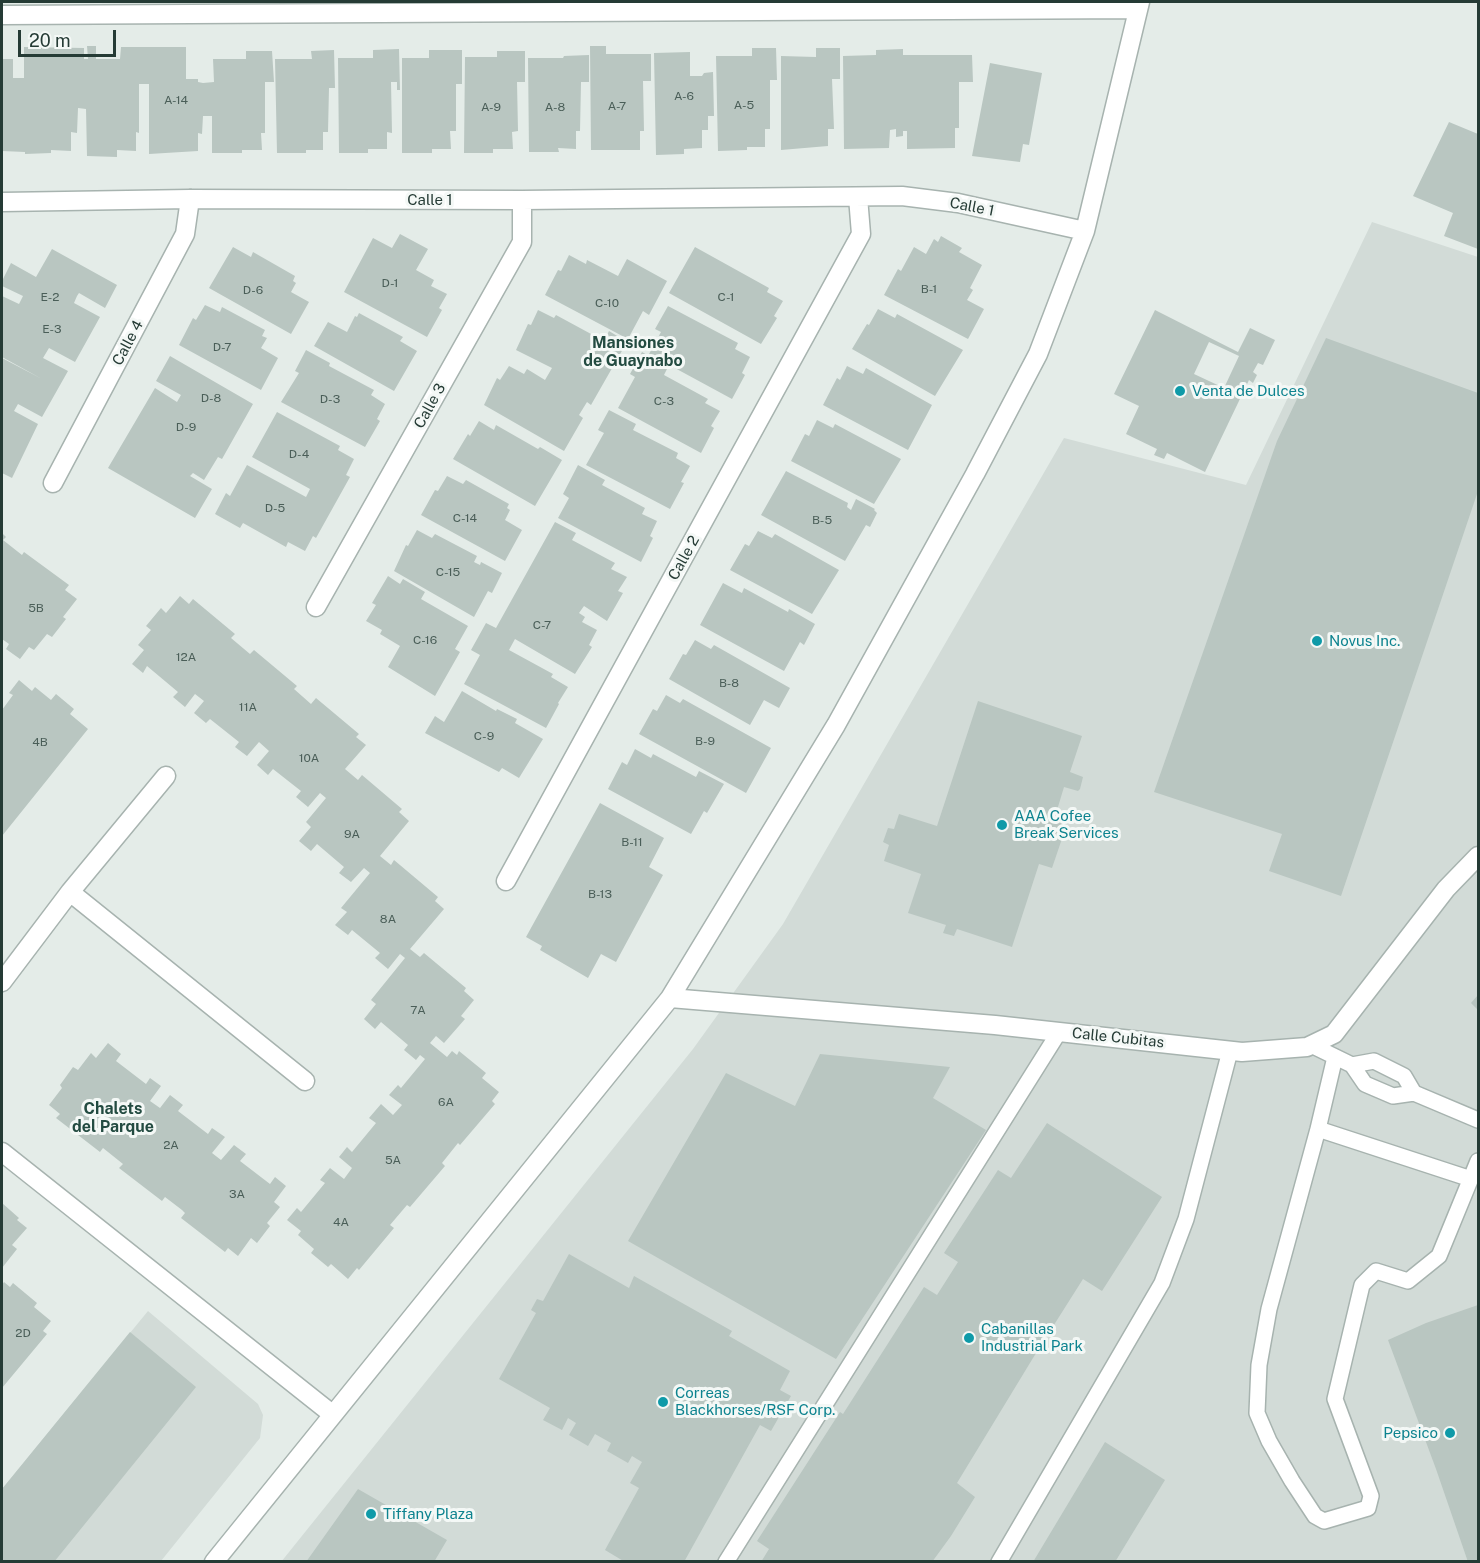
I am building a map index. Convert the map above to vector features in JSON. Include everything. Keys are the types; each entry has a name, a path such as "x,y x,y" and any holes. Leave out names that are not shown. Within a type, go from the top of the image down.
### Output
{"street":[{"path":"2,15 754,6 1139,5 1085,231 1038,354 975,474 836,725 670,998 214,1562"},
{"name":"Calle 1","path":"2,202 902,196 958,203 1085,231"},
{"name":"Calle 2","path":"506,881 861,234 858,197"},
{"name":"Calle 4","path":"53,483 185,234 190,200"},
{"name":"Calle 3","path":"316,607 522,242 522,200"},
{"path":"2,982 70,892 166,776"},
{"name":"Calle Cubitas","path":"670,998 1059,1032 1242,1052 1311,1045 1334,1034 1446,889 1479,856"},
{"path":"70,892 305,1081"},
{"path":"2,1152 332,1414"}],"lane":[{"path":"726,1562 1059,1032"},
{"path":"1311,1045 1352,1065 1365,1084 1393,1096 1414,1093 1479,1120"},
{"path":"999,1562 1162,1282 1186,1219 1230,1051"},
{"path":"1335,1057 1269,1309 1258,1365 1257,1413 1269,1441 1292,1481 1315,1516 1324,1521 1368,1508 1371,1496 1335,1400 1362,1285 1376,1271 1408,1281 1439,1256 1479,1161"},
{"path":"1352,1065 1374,1061 1404,1076 1414,1093"},
{"path":"1318,1129 1471,1179"}],"shaded area":[{"path":"1372,222 1478,257 1478,1561 281,1562 693,1049 783,924 1064,438 1246,485"},
{"path":"148,1311 258,1404 263,1415 260,1438 161,1561 2,1562 2,1489"}],"building":[{"path":"87,46 96,46 96,59 120,59 121,47 186,47 186,79 198,79 198,82 203,83 214,82 213,59 246,59 246,51 272,51 274,82 265,82 265,133 261,133 262,150 212,153 212,116 203,116 202,134 198,133 198,151 149,154 149,84 139,84 139,133 136,132 136,151 117,150 117,157 87,156 86,109 78,108 77,133 71,132 71,151 51,150 51,153 25,154 25,152 2,151 2,59 13,59 13,78 24,78 24,47 84,48 84,59 88,59"},
{"path":"590,46 606,46 606,54 651,54 651,81 643,81 644,131 640,131 640,150 591,150"},
{"path":"752,48 776,48 777,80 770,80 770,129 765,129 765,147 718,151 716,56 752,56"},
{"path":"816,48 840,48 840,79 832,79 834,129 828,129 828,146 781,150 781,56 816,57"},
{"path":"399,49 400,90 397,90 397,82 391,82 392,133 387,132 387,149 368,149 368,153 339,153 338,58 373,58 373,50"},
{"path":"903,49 903,55 972,55 973,82 959,82 959,128 955,128 955,148 907,149 907,131 903,131 903,136 896,137 896,129 890,130 889,148 844,149 843,56 876,55 876,50"},
{"path":"334,50 335,88 329,88 328,132 323,132 323,150 306,150 306,153 277,153 275,59 312,59 311,51"},
{"path":"429,50 462,50 462,84 456,84 456,131 450,131 451,149 432,149 432,153 402,153 402,58 429,58"},
{"path":"497,51 525,51 525,82 517,82 518,131 512,132 513,149 493,149 493,153 464,153 465,57 497,57"},
{"path":"690,52 690,76 702,76 704,73 713,72 714,116 708,116 708,130 702,130 702,148 684,149 684,154 656,155 654,53"},
{"path":"589,55 589,82 581,82 580,131 576,131 576,149 558,148 559,152 529,152 528,58"},
{"path":"990,63 1042,73 1029,145 1023,144 1020,162 972,156"},
{"path":"1449,122 1478,134 1478,249 1444,236 1453,213 1413,196"},
{"path":"400,234 428,249 416,270 434,280 431,286 447,294 439,308 442,310 427,337 344,292 373,238 392,248"},
{"path":"941,236 962,248 959,252 982,265 970,288 973,290 967,300 984,309 968,339 884,295 898,269 901,271 914,247 926,254 934,239 938,242"},
{"path":"233,247 251,257 253,252 295,276 293,281 296,283 291,292 309,302 291,334 209,288"},
{"path":"695,247 769,288 767,292 783,301 774,316 777,318 761,344 669,293"},
{"path":"52,249 117,285 105,308 79,293 77,296 74,303 100,317 75,362 49,348 43,358 68,371 42,417 18,404 14,411 38,424 12,478 2,473 2,358 42,379 2,357 2,296 19,304 23,296 2,286 2,281 11,263 36,277"},
{"path":"569,255 586,264 587,260 618,276 627,259 667,281 649,315 643,311 628,339 545,295"},
{"path":"205,305 220,312 222,307 265,330 262,336 267,338 261,348 278,358 261,390 179,345 193,318 196,320"},
{"path":"668,306 738,343 735,349 750,357 742,373 745,375 732,399 649,354 661,332 655,329"},
{"path":"878,309 895,318 897,314 963,350 935,396 852,349"},
{"path":"538,310 554,318 556,315 604,341 609,331 627,342 591,405 587,402 579,415 583,418 564,451 484,405 497,378 500,380 509,366 524,374 527,369 545,380 552,368 516,350 528,324 531,325"},
{"name":"Venta de Dulces","path":"1155,310 1238,352 1250,328 1275,340 1263,365 1258,363 1253,372 1257,375 1253,383 1249,380 1205,472 1167,453 1164,459 1154,455 1157,449 1126,434 1139,406 1114,394","holes":["1209,342 1239,356 1224,388 1194,374"]},
{"path":"359,313 403,337 400,341 417,351 394,391 314,346 328,322 347,332"},
{"name":"Novus Inc.","path":"1326,338 1478,393 1478,491 1341,896 1269,871 1282,834 1154,792 1277,441"},
{"path":"306,350 330,363 329,366 374,390 371,395 385,404 377,419 380,421 365,447 281,402 299,373 295,371"},
{"path":"642,352 668,367 664,375 708,399 705,403 720,411 711,426 714,428 701,453 618,408 635,377 630,374"},
{"path":"170,356 253,404 222,459 218,457 204,480 193,473 190,476 212,489 195,518 108,468 155,388 177,402 181,395 156,381"},
{"path":"847,366 863,374 866,368 932,405 908,450 823,405 837,378 840,380"},
{"path":"609,410 636,424 633,430 678,453 676,458 690,466 670,509 586,465 604,433 598,430"},
{"path":"277,412 340,446 338,450 354,459 346,475 350,477 316,538 313,536 305,551 288,542 286,547 243,523 240,528 215,514 226,493 230,496 247,465 306,497 310,489 252,457"},
{"path":"817,420 833,428 835,424 901,459 874,504 791,461 805,434 809,436"},
{"path":"479,421 494,430 496,425 562,460 535,506 453,459"},
{"path":"578,465 605,480 602,485 645,508 642,514 657,521 650,536 653,538 641,562 558,518 569,498 563,494"},
{"path":"786,471 848,503 847,507 851,510 856,499 875,509 877,513 870,527 866,525 845,561 761,515"},
{"path":"447,476 463,484 466,480 509,504 507,508 510,510 505,520 522,530 505,561 421,515 435,490 438,491"},
{"path":"555,522 576,533 572,540 615,563 611,569 627,577 618,591 623,593 607,621 584,606 579,613 585,617 582,622 597,630 589,645 592,647 575,674 515,639 509,650 553,674 551,677 568,687 546,728 464,684 480,655 471,650 486,623 496,628"},
{"path":"417,530 432,538 435,534 477,556 474,562 480,565 481,562 502,573 492,593 488,591 474,617 394,571 406,545 408,546"},
{"path":"758,531 772,538 775,534 839,570 812,614 730,570 745,544 749,546"},
{"path":"2,533 6,537 3,540 22,555 24,552 69,585 65,590 77,599 63,617 66,619 52,637 47,634 34,650 29,647 20,659 6,649 9,644 2,639"},
{"path":"388,576 400,584 403,579 425,592 421,599 468,626 455,649 460,652 435,696 388,667 400,646 380,634 382,630 366,621 376,605 372,603"},
{"path":"723,583 742,593 744,588 815,624 804,645 800,642 784,671 700,625"},
{"path":"180,596 189,604 193,599 235,634 231,638 250,654 254,650 297,686 294,689 311,704 316,698 359,734 356,737 366,745 345,769 358,780 362,775 402,809 399,812 409,821 380,856 391,865 394,860 438,897 435,901 444,909 410,949 420,957 424,953 466,988 464,991 474,1000 461,1016 465,1019 444,1043 436,1036 430,1043 447,1057 452,1051 457,1055 459,1051 486,1073 482,1078 499,1092 492,1101 495,1104 442,1163 445,1166 410,1207 407,1205 390,1225 394,1228 359,1270 357,1268 348,1279 331,1264 328,1267 311,1253 314,1249 298,1235 301,1231 287,1220 297,1208 301,1212 325,1183 320,1180 330,1168 344,1179 352,1168 339,1157 347,1147 352,1152 376,1123 369,1118 381,1104 393,1115 402,1105 389,1095 398,1085 401,1088 425,1059 420,1055 416,1060 404,1050 408,1045 381,1022 375,1029 364,1019 376,1004 371,1000 405,958 400,954 388,969 375,958 380,953 352,930 348,935 335,925 347,912 341,908 370,873 364,868 351,882 339,873 344,867 317,844 311,851 299,841 311,827 306,822 326,798 320,793 308,807 296,797 301,791 273,769 268,775 257,765 269,751 259,742 247,756 235,747 239,742 210,719 206,723 194,713 204,701 195,694 185,707 173,697 178,692 147,666 143,673 132,664 144,650 138,645 151,630 146,626 161,608 166,613"},
{"path":"695,640 711,649 714,645 790,688 779,708 764,700 750,725 669,679 683,654 686,655"},
{"path":"19,680 32,691 35,687 51,700 56,694 74,709 70,714 88,729 2,836 2,710 13,695 9,693"},
{"path":"462,691 496,711 497,709 517,719 515,723 543,739 519,778 502,768 499,772 425,733 435,716 444,722"},
{"path":"666,695 680,703 683,699 771,748 746,793 639,734 653,709 657,711"},
{"name":"AAA Cofee Break Services","path":"978,701 1082,736 1070,772 1083,777 1080,789 1078,791 1064,787 1054,820 1067,824 1052,868 1039,864 1012,947 957,929 954,936 943,933 946,925 908,913 921,874 884,861 889,845 883,842 888,828 894,829 899,814 937,826"},
{"path":"635,749 651,758 653,754 696,777 699,771 724,784 707,813 704,811 691,834 608,789 622,762 627,765"},
{"path":"600,803 664,838 649,867 663,875 616,962 601,954 588,978 540,950 542,946 526,937"},
{"path":"1478,995 1478,1010 1471,1003"},
{"path":"108,1043 121,1054 116,1061 146,1084 150,1078 161,1086 150,1101 160,1108 170,1095 183,1105 178,1111 208,1134 212,1128 225,1137 212,1153 221,1160 234,1145 246,1154 240,1161 270,1184 275,1177 286,1186 274,1202 280,1207 267,1223 270,1226 257,1243 251,1238 238,1256 228,1248 225,1252 181,1218 185,1213 182,1210 165,1197 162,1201 119,1168 123,1164 103,1148 100,1152 56,1118 60,1114 49,1105 62,1088 60,1085 73,1067 78,1070 91,1053 96,1058"},
{"path":"820,1054 950,1067 933,1098 986,1130 836,1359 628,1241 726,1073 795,1106"},
{"name":"Cabanillas Industrial Park","path":"1047,1123 1162,1197 1102,1291 1083,1279 1033,1358 957,1483 975,1497 951,1536 932,1562 761,1562 769,1549 757,1541 840,1412 843,1414 924,1287 937,1295 958,1262 944,1253 998,1170 1011,1178"},
{"path":"2,1203 27,1228 12,1245 17,1249 2,1268"},
{"name":"Correas Blackhorses/RSF Corp.","path":"569,1254 629,1288 634,1276 732,1331 729,1336 790,1371 780,1390 791,1396 771,1431 760,1425 684,1562 625,1562 605,1550 639,1488 630,1483 642,1462 632,1456 628,1463 607,1451 611,1443 595,1434 588,1446 569,1435 576,1423 568,1418 562,1430 543,1420 550,1408 499,1379 536,1313 531,1310 537,1299 543,1301"},
{"path":"4,1282 10,1287 13,1283 37,1303 34,1307 51,1321 43,1331 47,1334 2,1388 2,1285"},
{"name":"Pepsico","path":"1478,1305 1478,1562 1468,1562 1388,1340 1426,1323"},
{"path":"130,1332 196,1387 54,1562 2,1562 2,1489"},
{"path":"1105,1442 1165,1480 1115,1562 1033,1562"},
{"name":"Tiffany Plaza","path":"358,1489 447,1540 434,1562 306,1562"}],"place":[{"name":"Venta de Dulces","path":"1180,391"},
{"name":"Novus Inc.","path":"1317,641"},
{"name":"AAA Cofee Break Services","path":"1002,825"},
{"name":"Cabanillas Industrial Park","path":"969,1338"},
{"name":"Correas Blackhorses/RSF Corp.","path":"663,1402"},
{"name":"Pepsico","path":"1450,1433"},
{"name":"Tiffany Plaza","path":"371,1514"}],"district":[{"name":"Mansiones de Guaynabo","path":"633,352"},
{"name":"Chalets del Parque","path":"113,1118"}]}
